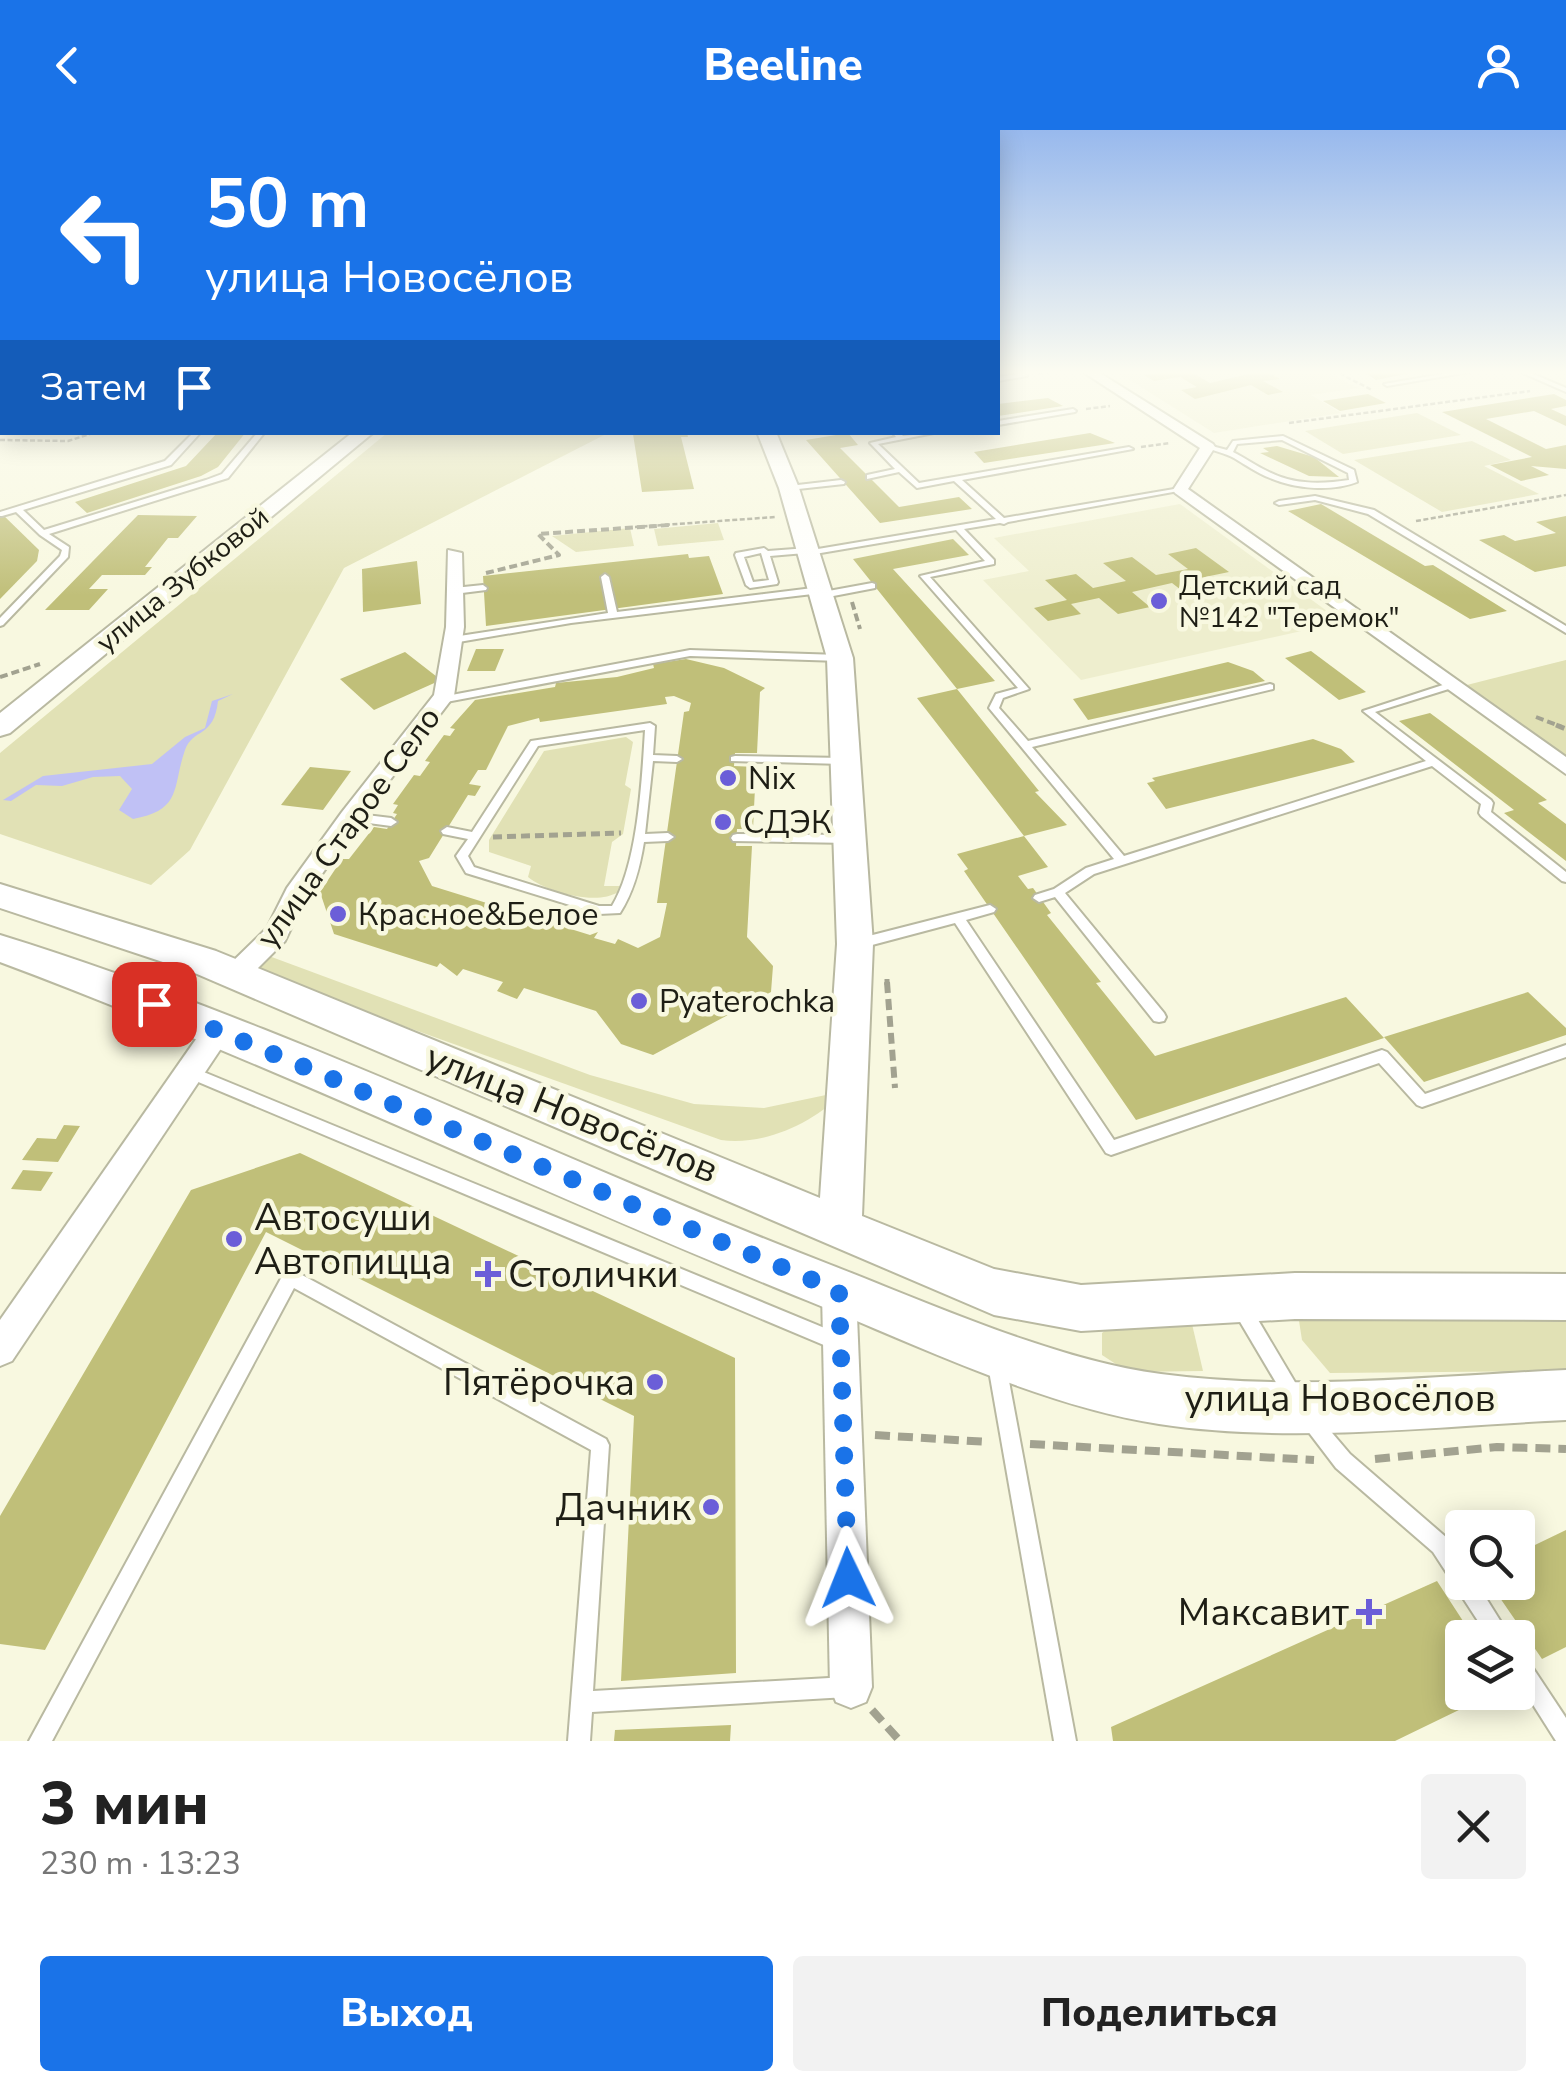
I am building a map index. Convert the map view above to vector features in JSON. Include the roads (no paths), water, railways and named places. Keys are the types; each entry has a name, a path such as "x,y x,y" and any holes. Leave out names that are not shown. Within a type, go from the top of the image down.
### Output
{"main road":[{"name":"улица Зубковой","path":"0,727 348,445"},
{"path":"769,445 784,502 808,551 840,658 855,944 840,1225"},
{"name":"улица Новосёлов","path":"0,896 236,974 994,1292 1082,1308 1235,1299 1566,1297"},
{"name":"улица Новосёлов","path":"0,948 218,1030 839,1291 995,1352 1159,1399 1300,1407 1566,1395"}],"street":[{"path":"1200,445 1180,490 1566,767"},
{"name":"улица Старое Село","path":"236,974 276,934 296,894 350,817 441,700 453,640 454,553"},
{"path":"0,1349 218,1030"},
{"path":"839,1291 850,1687"}],"lane":[{"path":"2,514 168,463 185,445"},
{"path":"43,533 225,476 251,445"},
{"path":"875,445 917,486 1130,449"},
{"path":"1210,445 1230,450 1270,476 1320,488 1354,482 1351,472 1297,445"},
{"path":"1230,450 1233,445"},
{"path":"870,477 900,470"},
{"path":"956,479 1004,522"},
{"path":"784,502 840,482"},
{"path":"765,554 1004,522 1180,490"},
{"path":"1279,502 1334,501 1394,525 1566,630"},
{"path":"0,624 64,557 66,549 18,509"},
{"path":"906,580 991,562 957,527"},
{"path":"764,550 765,554 774,582 750,585 738,555 764,550"},
{"path":"924,576 1024,689 999,696 994,708 1122,860"},
{"path":"605,577 613,614"},
{"path":"454,584 484,588"},
{"path":"453,640 613,614 872,586"},
{"path":"441,700 690,653 840,658"},
{"path":"1452,686 1368,712 1487,803 1485,814 1566,878"},
{"path":"1026,745 1270,687"},
{"path":"650,726 638,838 626,900 616,910 599,910 470,870 462,856 475,836 535,743 650,726"},
{"path":"648,758 677,758"},
{"path":"735,760 846,761"},
{"path":"1040,898 1058,892 1090,870 1434,762"},
{"path":"350,817 391,822"},
{"path":"447,832 475,836"},
{"path":"638,838 668,837"},
{"path":"736,838 852,839"},
{"path":"1058,892 1159,1017"},
{"path":"855,944 990,909"},
{"path":"958,917 1111,1148 1382,1056 1422,1100 1566,1051"},
{"path":"189,1072 840,1342"},
{"path":"40,1741 291,1277 600,1445 585,1702 579,1741"},
{"path":"1235,1299 1300,1407 1343,1462 1445,1553"},
{"path":"995,1352 1065,1741"},
{"path":"585,1702 850,1687"},
{"path":"1535,1689 1566,1736"}],"water":[{"path":"233,694 218,701 208,727 189,743 173,795 160,810 133,819 119,810 132,789 120,776 93,777 62,786 36,785 11,801 3,800 43,776 152,764 185,737 205,728 212,701"}],"place":[{"name":"Детский сад №142 \"Теремок\"","path":"1159,601"},
{"name":"Nix","path":"728,778"},
{"name":"СДЭК","path":"723,822"},
{"name":"Красное&Белое","path":"338,914"},
{"name":"Pyaterochka","path":"639,1001"},
{"name":"Автосуши Автопицца","path":"234,1239"},
{"name":"Столички","path":"488,1274"},
{"name":"Пятёрочка","path":"655,1382"},
{"name":"Дачник","path":"711,1507"},
{"name":"Максавит","path":"1369,1612"}]}
